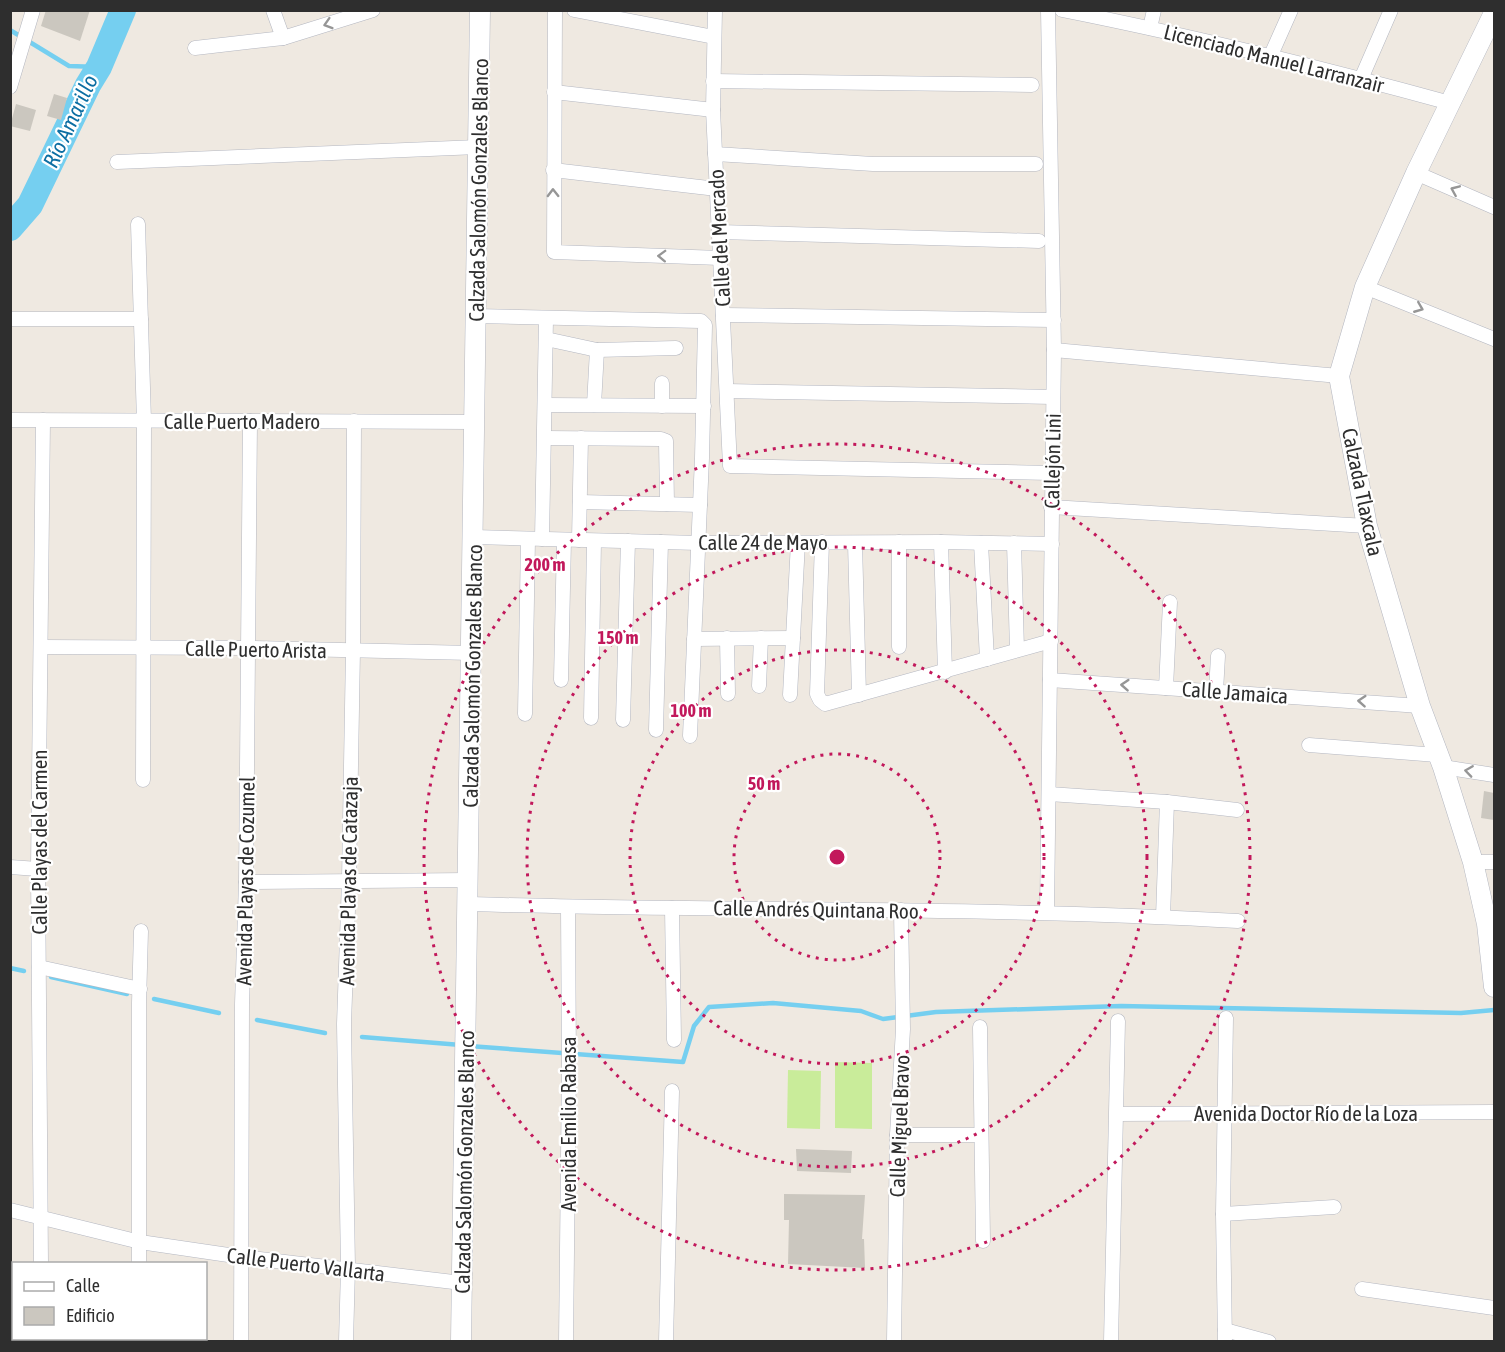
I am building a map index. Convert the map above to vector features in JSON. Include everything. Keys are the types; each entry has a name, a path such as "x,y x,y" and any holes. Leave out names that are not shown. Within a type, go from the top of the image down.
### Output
{"street":[{"path":"273,10 283,38"},
{"path":"195,48 283,38 373,10"},
{"name":"Calzada Salomón Gonzales Blanco","path":"461,1341 480,10"},
{"path":"555,10 554,252 720,258"},
{"path":"574,10 714,37"},
{"name":"Calle del Mercado","path":"715,10 713,81 715,154 730,466 1051,473"},
{"name":"Callejón Lini","path":"1047,912 1054,350 1048,10"},
{"name":"Licenciado Manuel Larranzair","path":"1062,10 1271,55 1450,103"},
{"path":"1150,28 1154,10"},
{"path":"1271,55 1291,10"},
{"path":"1361,79 1390,10"},
{"name":"Calzada Tlaxcala","path":"1494,13 1416,173 1365,286 1339,376 1367,526 1420,705 1473,862 1487,924 1494,987"},
{"path":"10,87 31,16"},
{"path":"713,81 1032,86"},
{"path":"554,92 714,110"},
{"path":"117,162 478,147"},
{"path":"715,154 873,164 1036,164"},
{"path":"553,170 717,189"},
{"path":"1416,173 1494,207"},
{"path":"138,224 144,421 143,780"},
{"path":"719,232 1039,241"},
{"path":"1365,286 1494,339"},
{"path":"723,315 1054,320"},
{"path":"476,316 546,319 542,539"},
{"path":"10,319 141,319"},
{"name":"Calle del Mercado","path":"546,319 701,321 705,325 704,406 690,736"},
{"path":"546,339 597,350 676,348"},
{"path":"594,405 597,350"},
{"path":"1054,350 1339,376"},
{"path":"662,383 662,406"},
{"path":"727,391 1053,397"},
{"path":"545,405 704,406"},
{"name":"Calle Puerto Madero","path":"10,420 473,422"},
{"name":"Calle Playas del Carmen","path":"41,1262 38,869 43,420"},
{"name":"Avenida Playas de Cozumel","path":"241,1341 242,1004 246,882 250,421"},
{"name":"Avenida Playas de Catazaja","path":"346,1341 348,1268 344,1023 353,650 354,421"},
{"path":"545,438 661,439 666,441 667,504"},
{"path":"579,540 581,438"},
{"path":"580,502 700,505"},
{"path":"1051,507 1367,526"},
{"name":"Calle 24 de Mayo","path":"474,537 699,543 1052,544"},
{"path":"525,714 528,539"},
{"path":"561,680 564,540"},
{"path":"591,718 594,541"},
{"path":"623,720 628,541"},
{"path":"656,730 660,542"},
{"path":"790,695 798,542"},
{"path":"822,542 817,694 825,704 1051,641"},
{"path":"899,542 899,647"},
{"path":"941,542 945,672"},
{"path":"855,543 859,695"},
{"path":"981,543 987,659"},
{"path":"1014,543 1017,651"},
{"path":"1166,688 1170,602"},
{"path":"727,638 728,694"},
{"path":"759,686 761,638"},
{"path":"694,639 793,638"},
{"name":"Calle Puerto Arista","path":"41,647 249,648 472,653"},
{"path":"1216,691 1218,656"},
{"name":"Calle Jamaica","path":"1050,680 1420,705"},
{"path":"1309,745 1440,761 1494,774"},
{"path":"1049,794 1167,802 1237,810"},
{"path":"1163,917 1167,802"},
{"path":"1473,862 1494,862"},
{"path":"10,867 38,869"},
{"path":"246,882 468,880"},
{"name":"Calle Andrés Quintana Roo","path":"469,904 1047,912 1238,921"},
{"name":"Avenida Emilio Rabasa","path":"566,1341 568,907"},
{"path":"672,908 674,1040"},
{"name":"Calle Miguel Bravo","path":"894,1341 897,1135 903,1029 901,910"},
{"path":"140,1262 141,931"},
{"path":"39,967 140,996"},
{"path":"1226,1018 1223,1214 1225,1336 1269,1341"},
{"path":"1111,1341 1118,1021"},
{"path":"980,1027 983,1241"},
{"path":"666,1341 672,1091"},
{"name":"Avenida Doctor Río de la Loza","path":"1117,1114 1494,1112"},
{"path":"897,1135 981,1135"},
{"path":"1223,1214 1334,1207"},
{"name":"Calle Puerto Vallarta","path":"10,1210 140,1242 242,1257 462,1283"},
{"path":"1362,1289 1494,1308"}],"green space":[{"path":"835,1062 872,1063 872,1129 835,1128"},
{"path":"788,1070 821,1071 820,1129 787,1128"}],"building":[{"path":"46,10 90,10 80,41 41,26"},
{"path":"54,94 67,98 61,120 47,116"},
{"path":"16,104 36,110 30,131 10,126"},
{"path":"1484,791 1494,793 1494,820 1481,818"},
{"path":"796,1149 852,1151 851,1173 797,1171"},
{"path":"784,1194 865,1195 862,1239 864,1239 865,1268 788,1264 789,1220 784,1220"}],"waterway":[{"name":"Río Amarillo","path":"10,228 30,205 99,67 123,10"},
{"path":"10,30 69,66 99,67"},
{"path":"10,968 24,971"},
{"path":"51,977 127,994"},
{"path":"154,999 219,1013"},
{"path":"469,1046 683,1062 694,1026 709,1007 773,1003 861,1011 883,1019 936,1012 1121,1006 1461,1013 1494,1010"},
{"path":"257,1020 325,1033"},
{"path":"362,1037 461,1045"}]}
